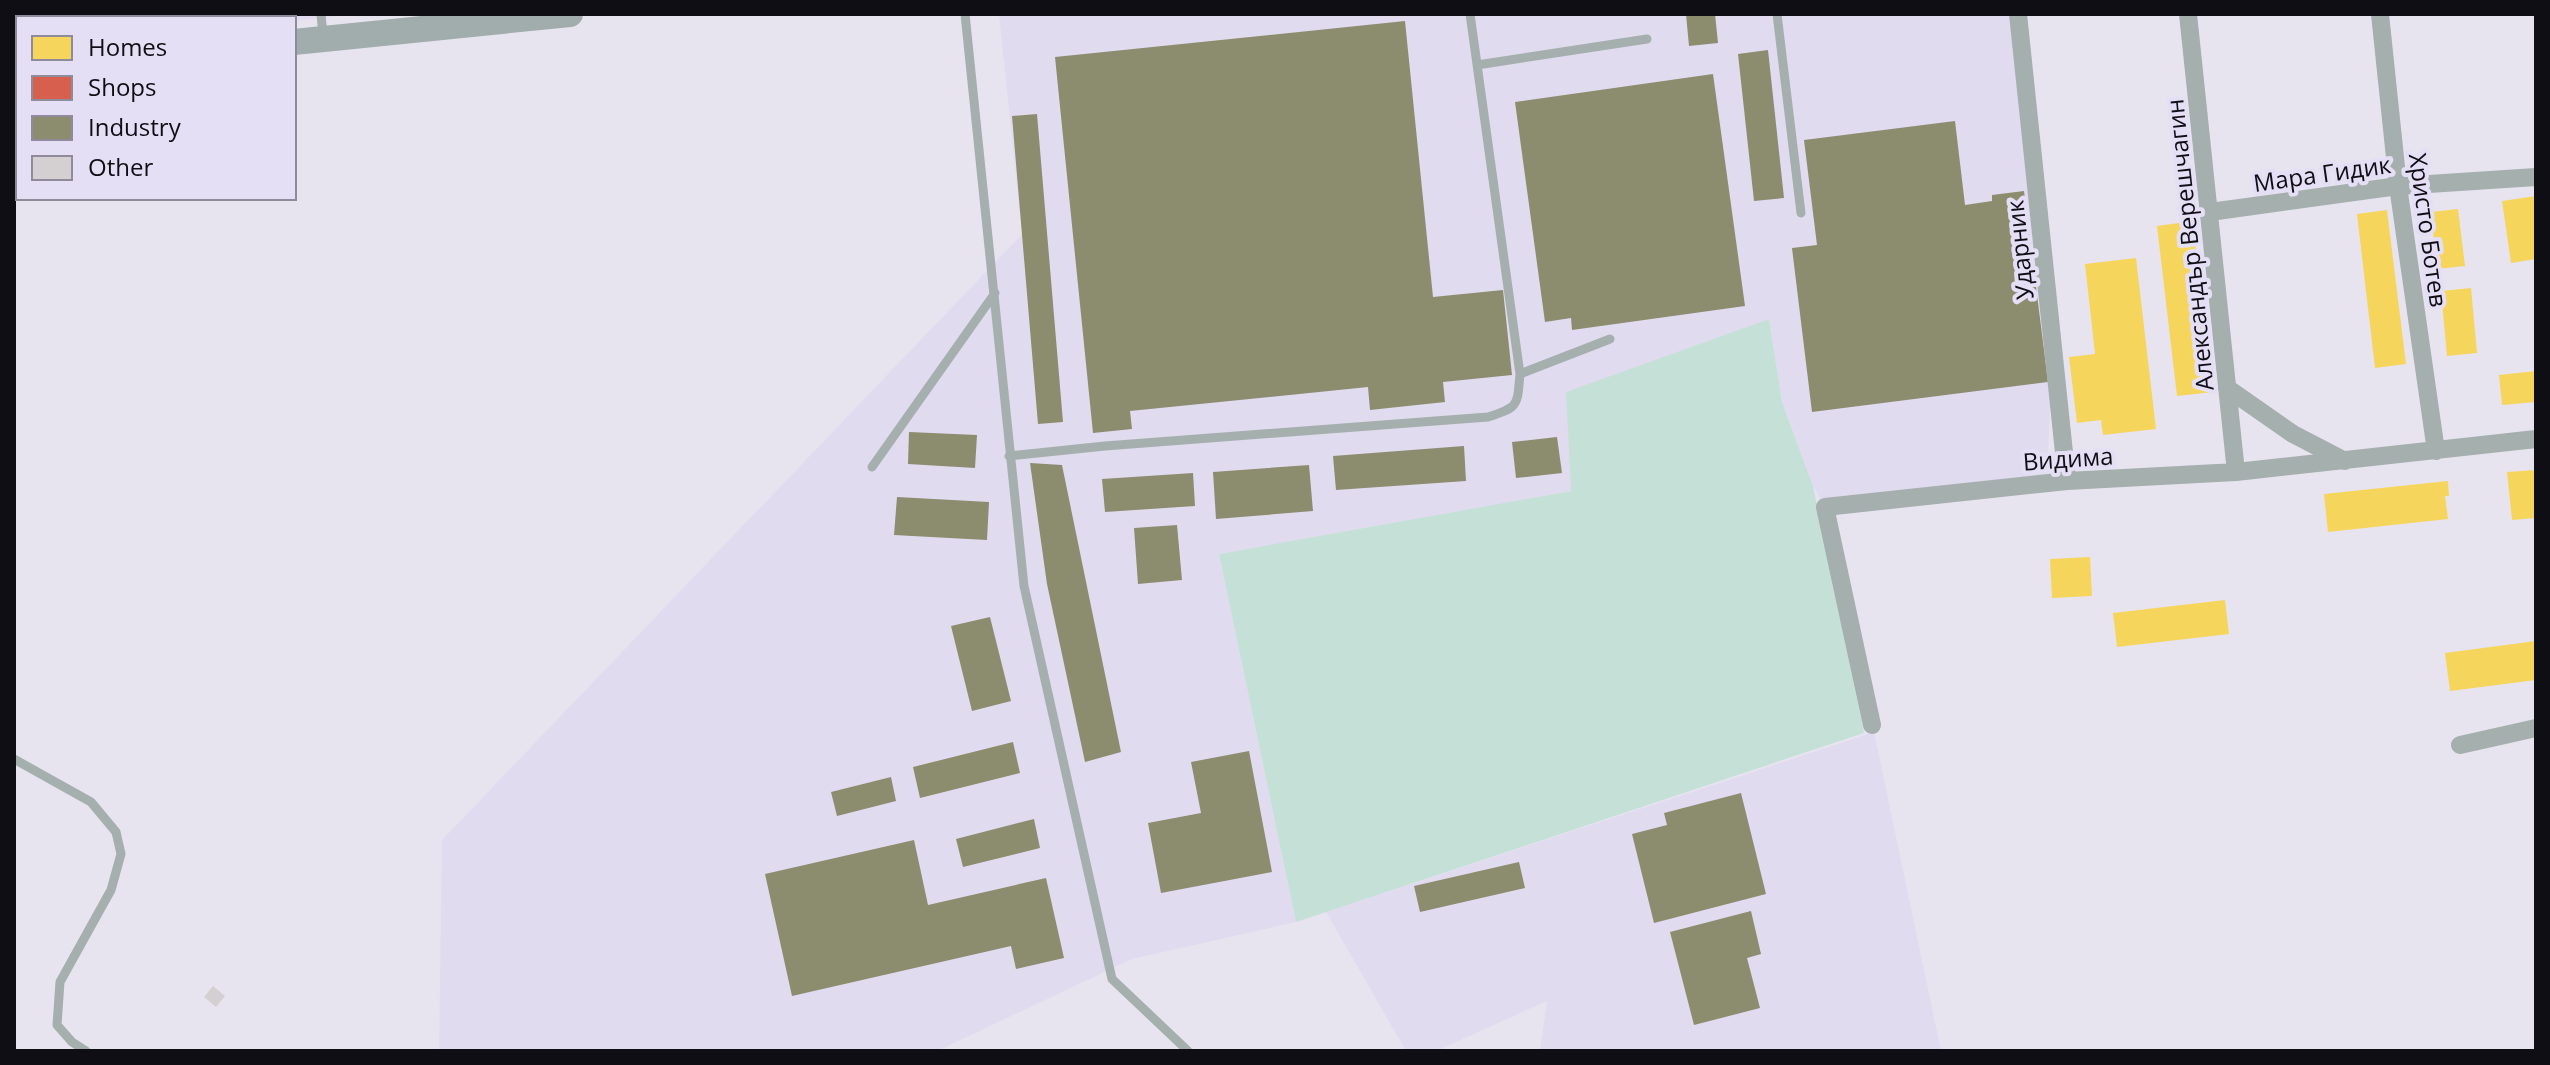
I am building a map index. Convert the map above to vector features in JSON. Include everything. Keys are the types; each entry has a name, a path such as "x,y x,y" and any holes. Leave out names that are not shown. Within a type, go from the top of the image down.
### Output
{"main road":[{"path":"296,41 322,26 570,14"}],"street":[{"name":"Ударник","path":"2018,14 2067,481"},
{"name":"Александър Верешчагин","path":"2188,14 2236,472"},
{"name":"Христо Ботев","path":"2380,14 2398,186 2436,451"},
{"name":"Мара Гидик","path":"2210,212 2398,186 2536,177"},
{"path":"2227,388 2293,434 2345,461"},
{"name":"Видима","path":"1872,725 1825,507 2067,481 2236,472 2536,439"},
{"path":"2460,745 2536,728"}],"lane":[{"path":"965,14 1024,586 1112,979 1188,1051"},
{"path":"1009,456 1488,417 1508,411 1517,402 1520,374 1470,14"},
{"path":"1777,14 1801,213"},
{"path":"1477,65 1647,39"},
{"path":"872,467 995,293"},
{"path":"1520,374 1610,339"},
{"path":"14,759 91,802 116,832 121,854 111,890 60,982 57,1025 72,1042 86,1051"}],"shaded area":[{"path":"14,14 352,14 296,21 296,16 16,16 14,55"},
{"path":"999,14 2020,14 2051,382 2047,483 1825,507 1813,486 1782,402 1769,320 1572,491 1219,554 1296,922 1132,959 937,1051 439,1051 442,840 1022,234"},
{"path":"1874,732 1941,1051 1540,1051 1547,1001 1436,1051 1406,1051 1326,912"}],"green space":[{"path":"1769,319 1782,402 1813,486 1864,733 1296,922 1219,554 1571,491 1566,392"}],"building: Homes":[{"path":"2536,196 2536,259 2511,263 2502,201"},
{"path":"2458,209 2465,266 2437,269 2431,212"},
{"path":"2387,210 2406,364 2375,368 2357,214"},
{"path":"2193,221 2213,392 2177,396 2157,226"},
{"path":"2136,258 2156,429 2103,435 2101,420 2077,423 2069,357 2095,354 2085,264"},
{"path":"2471,288 2477,353 2447,356 2441,291"},
{"path":"2536,371 2536,402 2502,405 2499,375"},
{"path":"2536,470 2536,518 2512,520 2507,472"},
{"path":"2448,481 2449,496 2445,496 2448,519 2328,532 2324,494"},
{"path":"2090,557 2092,596 2052,598 2050,559"},
{"path":"2225,600 2229,634 2117,647 2113,613"},
{"path":"2536,641 2536,680 2450,691 2445,653"}],"building: Shops":[{"path":"14,123 16,123 16,172"}],"building: Industry":[{"path":"14,14 66,14 16,16 14,46"},
{"path":"238,14 265,14 265,16"},
{"path":"1686,14 1715,14 1718,43 1689,46"},
{"path":"1405,21 1433,297 1503,290 1512,375 1443,382 1445,402 1370,410 1368,387 1130,411 1132,429 1093,433 1055,57"},
{"path":"1768,50 1784,198 1754,201 1738,54"},
{"path":"1713,74 1745,306 1572,330 1571,318 1545,322 1515,102"},
{"path":"1037,114 1063,422 1038,424 1012,116"},
{"path":"1955,121 1965,205 1992,201 1992,195 2024,191 2048,382 1812,412 1792,248 1817,245 1804,140"},
{"path":"909,432 977,435 975,468 908,464"},
{"path":"1557,437 1562,473 1516,478 1512,442"},
{"path":"1464,446 1466,481 1336,490 1333,456"},
{"path":"1030,463 1062,465 1121,752 1085,762 1047,584"},
{"path":"1309,465 1313,511 1216,519 1213,472"},
{"path":"1193,473 1195,506 1105,512 1102,479"},
{"path":"897,497 989,502 987,540 894,535"},
{"path":"1177,525 1182,580 1138,584 1134,528"},
{"path":"990,617 1011,701 972,711 951,626"},
{"path":"1013,742 1020,773 920,798 913,767"},
{"path":"1249,751 1272,872 1161,893 1148,823 1201,813 1191,762"},
{"path":"891,777 896,801 837,816 831,792"},
{"path":"1741,793 1766,894 1654,923 1632,834 1667,825 1664,813"},
{"path":"1034,819 1040,848 963,867 956,839"},
{"path":"914,840 928,905 1046,878 1064,958 1016,969 1011,946 792,996 765,874"},
{"path":"1519,862 1525,888 1420,912 1414,886"},
{"path":"1751,911 1761,954 1747,958 1760,1008 1694,1025 1670,932"}],"building: Other":[{"path":"213,986 225,996 216,1007 204,997"}]}
